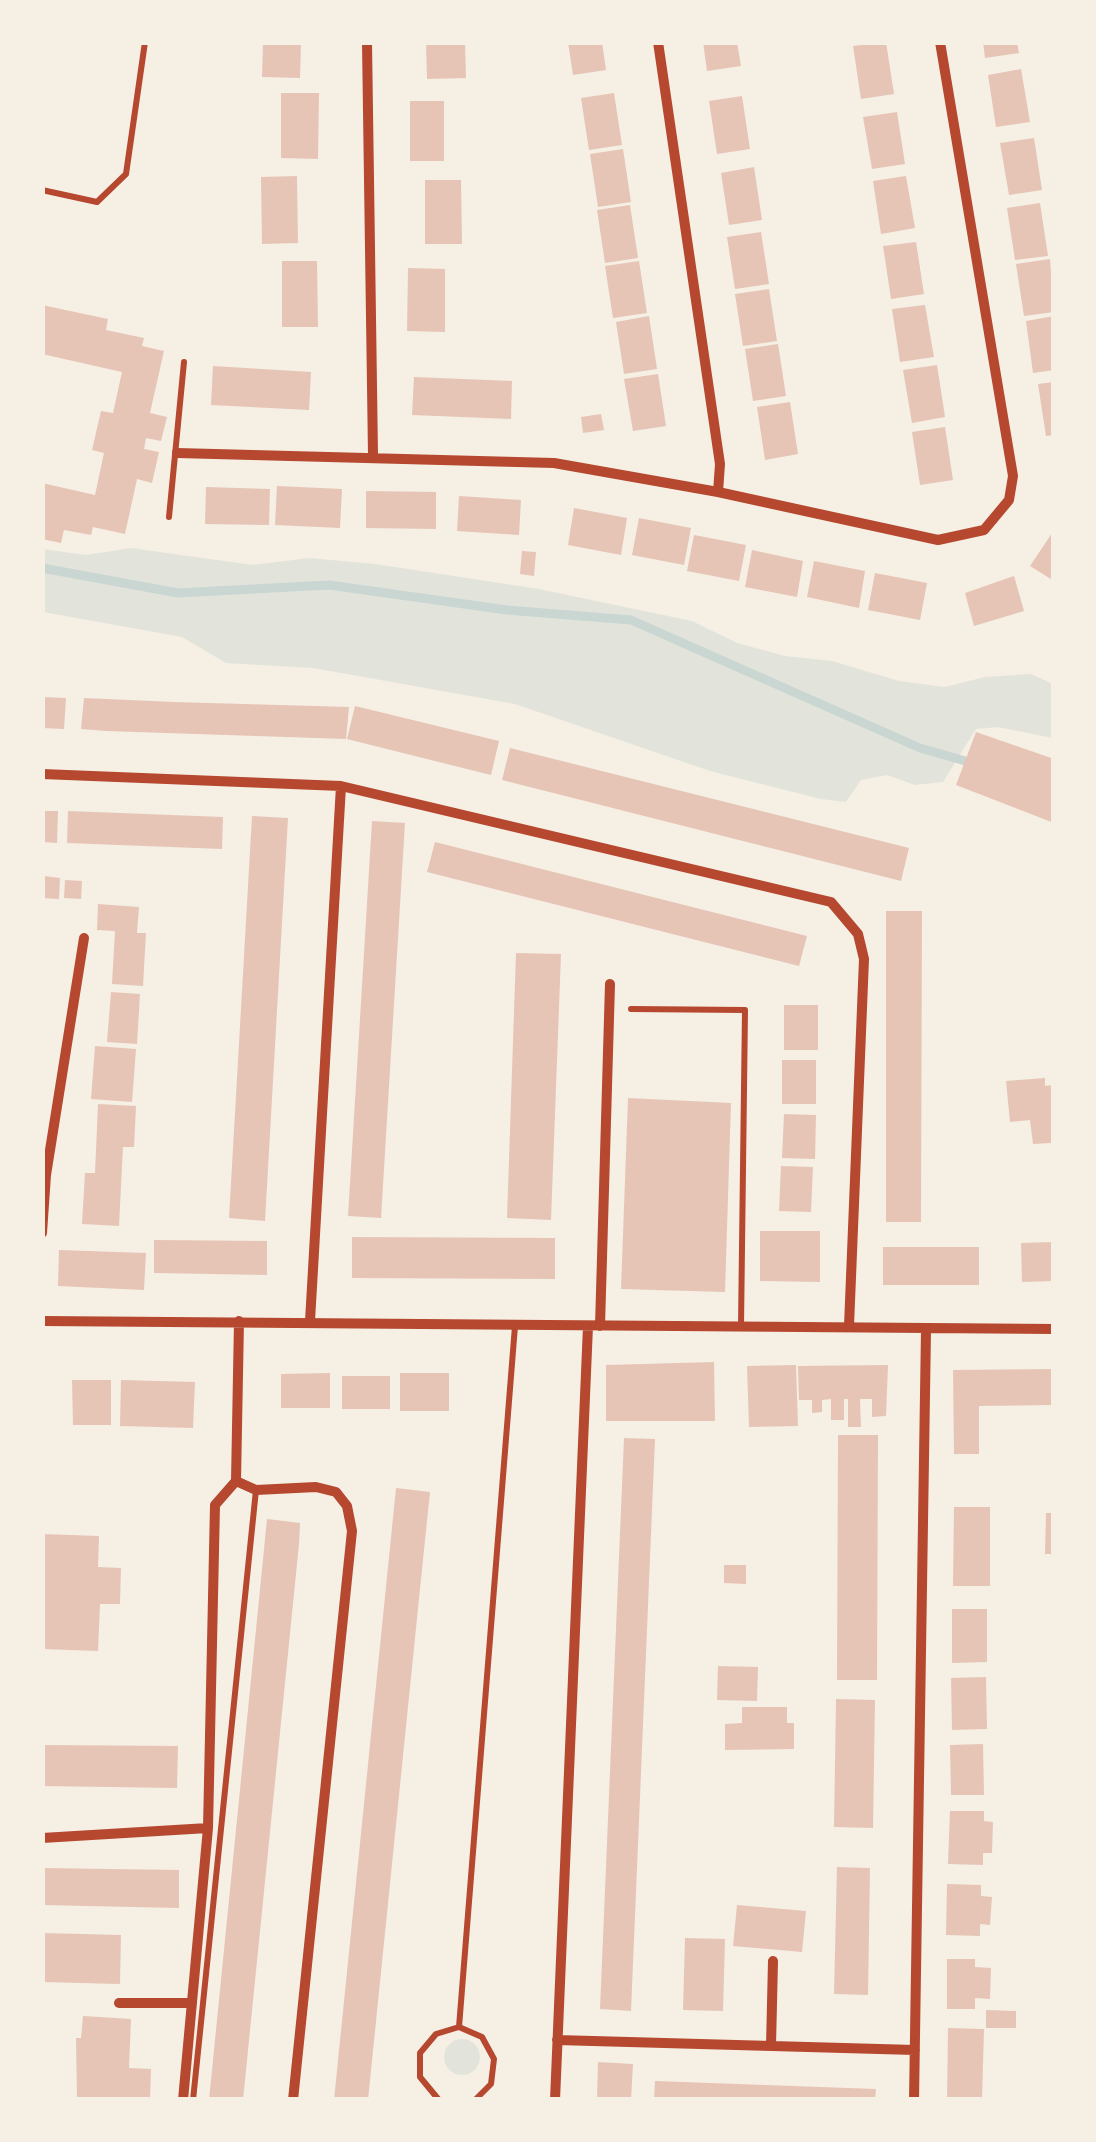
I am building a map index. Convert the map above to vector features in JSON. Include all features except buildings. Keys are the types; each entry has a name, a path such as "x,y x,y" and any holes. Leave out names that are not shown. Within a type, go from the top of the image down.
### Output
{"street":[{"path":"367,42 373,455"},
{"path":"658,42 720,464 718,492"},
{"path":"177,453 373,455 554,464 718,492 938,540 964,538 984,530 1010,500 1012,476 940,42"},
{"path":"42,774 341,786 830,902 858,934 864,979 848,1326"},
{"path":"310,1322 341,786"},
{"path":"42,1233 46,1174 84,938"},
{"path":"555,2100 610,984"},
{"path":"42,1321 1054,1330"},
{"path":"183,2100 208,1828 214,1505 236,1481 239,1321"},
{"path":"914,2100 926,1330"},
{"path":"236,1481 256,1490 316,1486 336,1492 347,1506 352,1531 293,2100"},
{"path":"42,1838 208,1828"},
{"path":"771,2046 773,1961"},
{"path":"119,2003 191,2003"},
{"path":"558,2040 915,2050"}],"lane":[{"path":"42,190 97,202 126,174 145,42"},
{"path":"169,517 184,362"},
{"path":"632,1009 745,1010 742,1326"},
{"path":"459,2028 515,1326"},
{"path":"193,2100 256,1490"},
{"path":"439,2100 420,2077 420,2053 436,2034 459,2028 482,2037 494,2059 490,2084 474,2100"}],"shaded area":[{"path":"131,548 253,565 309,558 375,564 539,589 692,621 737,643 785,656 832,661 899,681 945,687 985,677 1031,674 1053,684 1053,738 998,727 976,729 943,782 915,785 887,775 861,780 846,802 821,799 710,771 515,704 313,668 226,663 182,637 43,612 43,549 86,555"},
{"path":"462,2039 475,2044 480,2057 475,2070 462,2075 449,2070 444,2057 449,2044"}],"waterway":[{"path":"42,568 178,593 329,585 507,610 631,620 920,748 976,764"}]}
